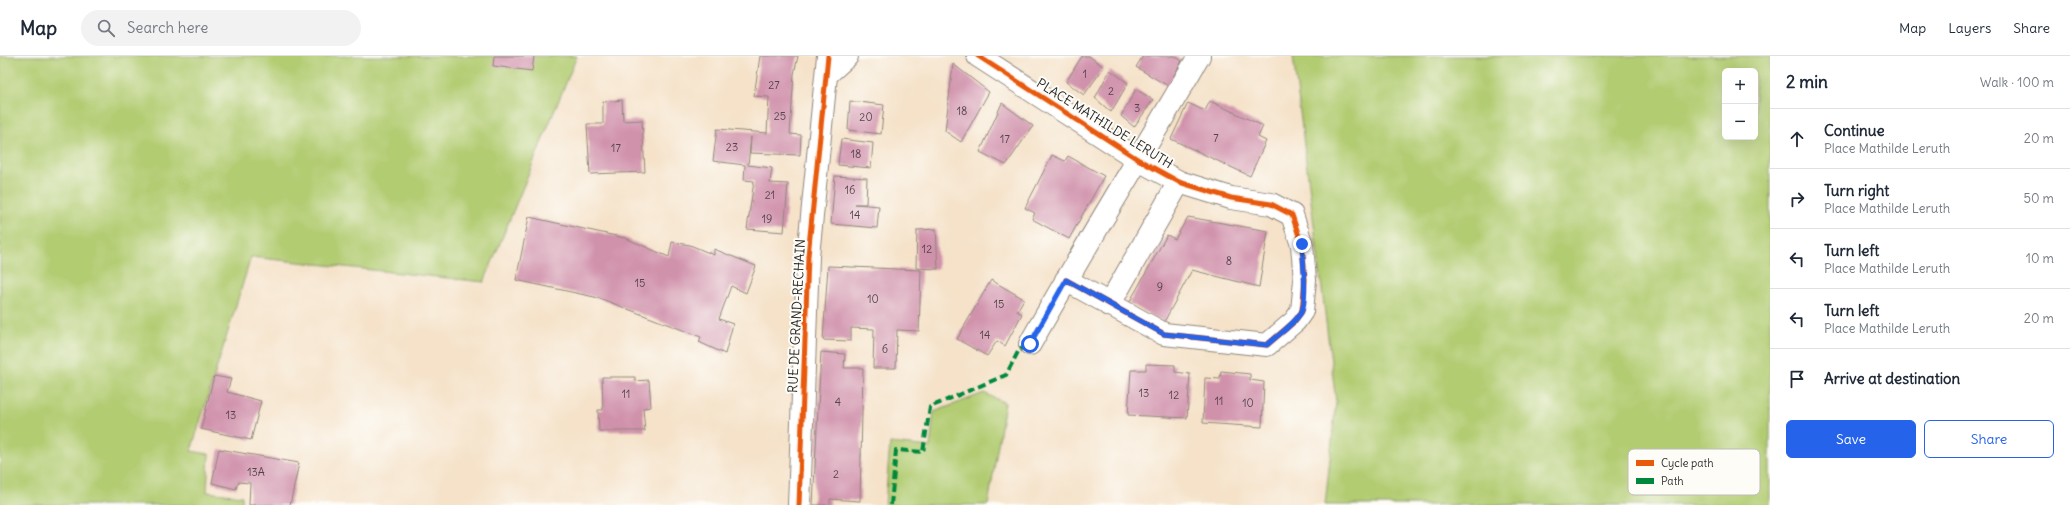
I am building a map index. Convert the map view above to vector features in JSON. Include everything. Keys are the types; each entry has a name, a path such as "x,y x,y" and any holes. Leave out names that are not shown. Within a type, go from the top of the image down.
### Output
{"street":[{"name":"RUE DE GRAND-RECHAIN","path":"799,505 808,256 827,65 847,56"},
{"name":"PLACE MATHILDE LERUTH","path":"978,56 1139,160 1180,182 1231,198 1272,204 1292,215 1302,244 1305,280 1302,311 1294,321 1267,345 1164,334 1066,280"},
{"name":"PLACE MATHILDE LERUTH","path":"1030,344 1066,280 1139,160 1198,56"},
{"name":"PLACE MATHILDE LERUTH","path":"1109,305 1180,182"}],"green space":[{"path":"0,56 577,56 484,282 251,257 191,451 209,454 207,492 242,496 242,505 0,505"},
{"path":"1293,56 1770,56 1770,505 1325,505 1336,402"},
{"path":"984,393 1005,403 988,505 885,505 890,443 930,447 934,412"}],"building":[{"path":"494,56 534,56 532,71 493,66"},
{"path":"760,56 798,56 794,74 790,134 801,135 800,155 750,153 751,137 748,165 772,168 770,183 788,184 784,232 747,229 754,181 744,180 745,165 713,161 717,129 767,133 769,97 754,96"},
{"path":"1082,56 1089,56 1104,67 1084,95 1066,82"},
{"path":"1143,56 1175,56 1182,61 1168,86 1136,67"},
{"path":"953,64 989,92 961,142 945,131"},
{"path":"1110,70 1128,83 1111,112 1095,98"},
{"path":"1136,89 1153,100 1134,127 1121,116"},
{"path":"622,100 623,121 642,120 645,172 590,174 587,124 603,124 603,102"},
{"path":"850,101 884,105 881,134 848,130"},
{"path":"1210,101 1263,126 1258,137 1266,141 1250,176 1171,139 1188,103 1205,111"},
{"path":"1002,103 1033,126 1006,165 980,152"},
{"path":"841,139 873,143 871,168 838,165"},
{"path":"1052,155 1065,161 1068,156 1104,176 1069,239 1032,219 1035,213 1025,208"},
{"path":"835,176 867,178 866,204 855,204 879,206 877,228 831,224"},
{"path":"529,217 625,238 669,257 672,242 690,245 714,255 714,249 756,266 746,293 731,286 719,319 733,324 725,354 699,342 701,337 599,298 516,280"},
{"path":"1188,217 1268,231 1259,287 1192,270 1164,322 1129,303 1167,235 1175,239"},
{"path":"936,229 938,269 916,268 917,230"},
{"path":"828,266 921,270 919,331 897,330 896,368 873,368 874,329 851,328 851,341 823,340"},
{"path":"991,280 1024,299 1017,311 1022,314 1005,346 997,341 987,356 957,339"},
{"path":"821,352 845,354 844,368 863,368 860,501 830,499 830,505 813,505"},
{"path":"1146,364 1175,365 1175,372 1190,374 1187,418 1128,415 1131,370 1146,370"},
{"path":"1221,371 1250,374 1250,380 1264,382 1262,427 1203,423 1205,378 1220,379"},
{"path":"214,376 231,379 227,392 261,401 251,440 201,429"},
{"path":"602,377 635,377 635,381 649,380 651,407 643,408 645,431 599,431 598,410 603,410"},
{"path":"219,449 299,463 290,505 249,505 250,483 238,482 236,489 212,483"}],"marked path":[{"path":"891,505 896,450 923,452 930,407 1006,375 1019,350 1030,344"}],"cycle path":[{"path":"799,505 808,256 828,56"},
{"path":"978,56 1139,160 1179,182 1231,198 1271,204 1292,215 1302,245 1305,280 1302,311 1295,321 1267,345 1164,334 1066,280"}],"route":[{"path":"1030,344 1066,280 1164,334 1267,345 1294,321 1302,311 1305,280 1302,244"}]}
